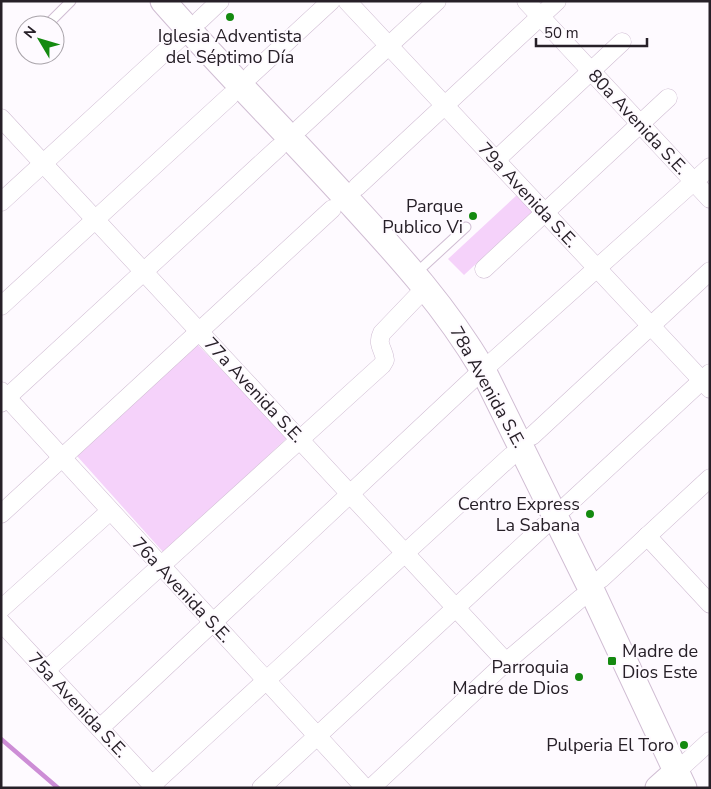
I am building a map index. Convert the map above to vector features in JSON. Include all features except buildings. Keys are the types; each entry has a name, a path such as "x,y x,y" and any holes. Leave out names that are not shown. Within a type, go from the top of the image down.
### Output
{"street":[{"name":"78a Avenida S.E.","path":"163,1 291,137 421,281 463,336 483,370 591,589 673,782"},
{"path":"200,20 220,1"},
{"path":"251,75 331,1"},
{"name":"79a Avenida S.E.","path":"347,1 650,325 707,381"},
{"path":"300,128 437,1"},
{"name":"80a Avenida S.E.","path":"526,1 710,199"},
{"path":"356,187 557,1"},
{"path":"1,202 182,36"},
{"path":"496,160 622,42"},
{"path":"1,306 230,96"},
{"path":"484,269 668,98"},
{"name":"77a Avenida S.E.","path":"1,118 506,662"},
{"path":"3,398 144,272 278,148"},
{"path":"491,363 710,167"},
{"path":"1,514 332,209"},
{"path":"532,436 710,271"},
{"path":"46,670 382,365 385,360 379,347 379,339 421,281"},
{"path":"100,728 476,376"},
{"path":"564,508 707,381"},
{"name":"76a Avenida S.E.","path":"3,398 62,458 109,512 364,788"},
{"path":"153,786 511,456"},
{"path":"601,579 708,483"},
{"path":"1,609 109,512"},
{"path":"261,788 544,526"},
{"path":"647,536 710,604"},
{"path":"371,788 506,662 581,598"},
{"name":"75a Avenida S.E.","path":"1,622 153,786"},
{"path":"673,782 710,741"}],"lane":[{"path":"57,15 71,1"},
{"path":"421,281 466,227"}],"shaded area":[{"path":"518,194 533,211 464,275 448,259"},
{"path":"197,344 287,438 164,553 77,456"}],"waterway":[{"path":"1,739 58,788"}],"place":[{"name":"Iglesia Adventista del Séptimo Día","path":"230,17"},
{"name":"Parque Publico Vi","path":"473,216"},
{"name":"Centro Express La Sabana","path":"590,514"},
{"name":"Madre de Dios Este","path":"612,661"},
{"name":"Parroquia Madre de Dios","path":"579,677"},
{"name":"Pulperia El Toro","path":"684,745"}]}
